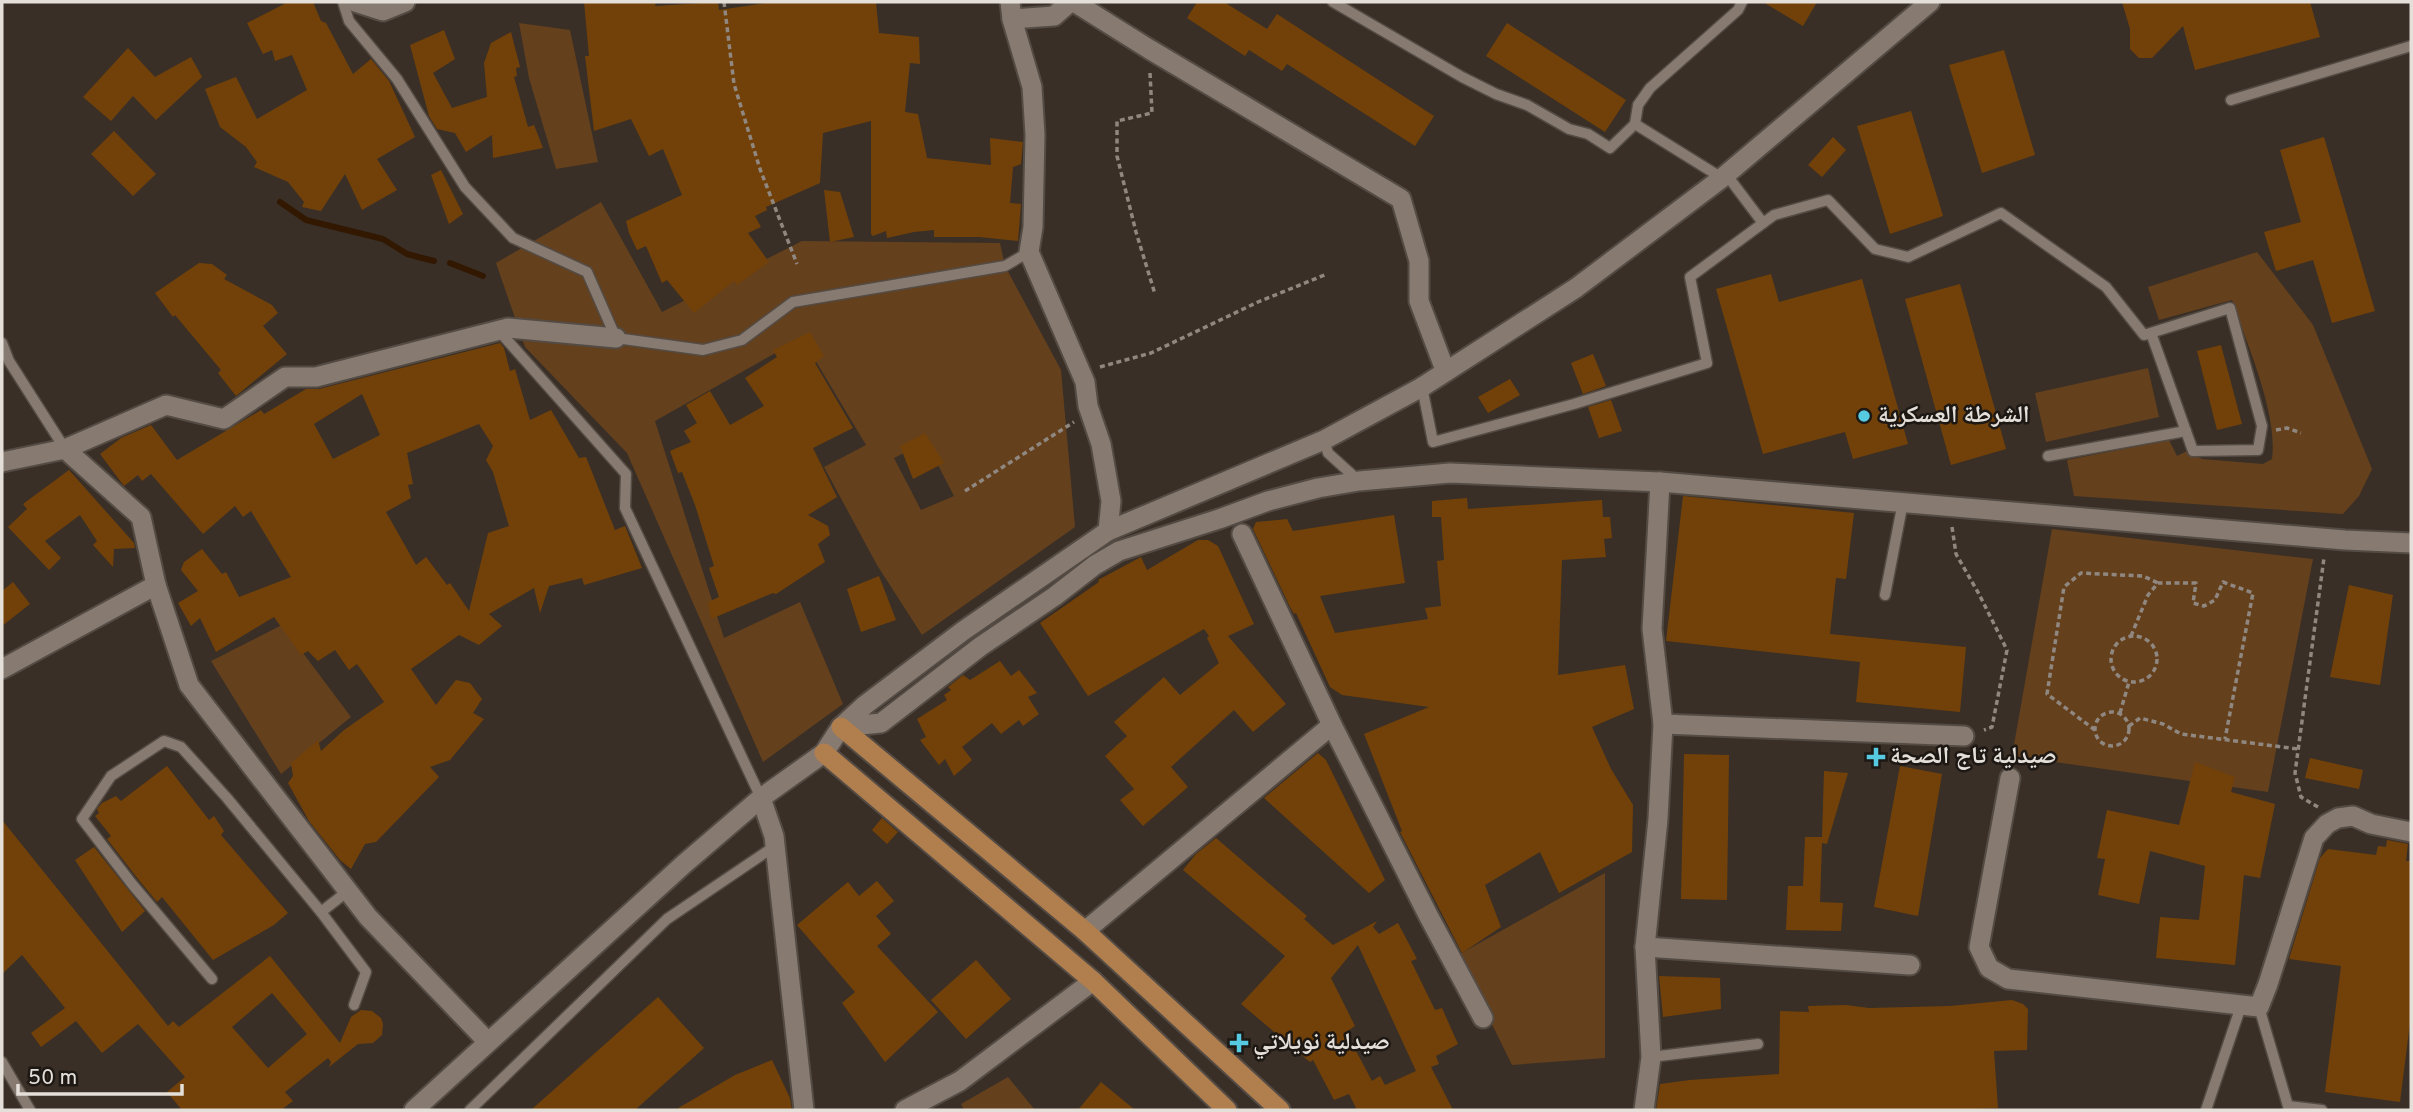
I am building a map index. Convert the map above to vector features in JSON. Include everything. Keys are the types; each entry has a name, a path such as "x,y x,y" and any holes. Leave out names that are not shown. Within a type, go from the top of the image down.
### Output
{"main road":[{"path":"841,727 1085,930 1280,1110"},
{"path":"824,754 1093,981 1227,1110"}],"street":[{"path":"355,2 383,11 405,2"},
{"path":"1108,531 1111,501 1101,444 1081,372 1030,252 1035,148 1032,87 1011,10 1054,16 1072,2 1401,199 1419,261 1419,301 1445,370"},
{"path":"414,1110 684,864 761,798 824,754 841,727 865,705 962,631 1108,531 1324,440 1422,387 1576,288 1724,176 1930,2"},
{"path":"2,463 65,449 166,405 224,419 285,377 316,377 508,328 616,338"},
{"path":"65,449 141,517 156,586 190,685 368,917 488,1042"},
{"path":"841,727 881,723 981,646 1112,555 1268,501 1359,481 1450,473 1660,482 2411,543"},
{"path":"1644,1110 1651,1057 1645,947 1658,818 1663,724 1651,629 1660,482"},
{"path":"1242,534 1332,725 1483,1018"},
{"path":"2,669 156,586"},
{"path":"1663,724 1964,736"},
{"path":"1085,930 1332,725"},
{"path":"2010,778 1979,947 1989,968 2008,979 2250,1007 2268,984 2314,838 2327,824 2338,818 2353,816 2371,824 2411,832"},
{"path":"761,798 774,836 804,1110"},
{"path":"1645,947 1910,965"},
{"path":"905,1110 960,1081 1093,981"}],"lane":[{"path":"343,2 349,21 397,79 465,187 513,238 587,272 616,338 703,350 742,340 793,303 1005,266 1030,252"},
{"path":"1333,2 1462,78 1527,105 1569,130 1588,134 1610,148 1635,124 1638,105 1650,88 1738,10 1742,2"},
{"path":"2231,100 2411,46"},
{"path":"1635,124 1724,176 1763,223"},
{"path":"1422,387 1433,442 1574,404 1707,363 1690,277 1774,215 1828,200 1875,249 1908,257 2001,213 2106,286 2144,335 2230,308 2262,426 2258,450 2193,451 2151,333"},
{"path":"499,330 626,474 625,508 761,798"},
{"path":"2,343 9,361 65,449"},
{"path":"2048,456 2186,431"},
{"path":"1324,440 1328,453 1359,481"},
{"path":"1885,595 1903,502"},
{"path":"1108,531 1112,555"},
{"path":"212,979 132,884 82,819 111,776 164,741 181,747 227,798 321,912 366,972 354,1005"},
{"path":"470,1110 667,919 775,846"},
{"path":"321,912 348,891"},
{"path":"2206,1110 2250,1007"},
{"path":"2250,1007 2288,1106 2322,1110"},
{"path":"1651,1057 1758,1044"},
{"path":"2,1062 30,1110"}],"path":[{"path":"724,2 734,84 760,169 797,264"},
{"path":"1149,50 1152,113 1117,121 1117,156 1155,294"},
{"path":"1081,372 1151,353 1258,302 1327,274"},
{"path":"965,491 1090,411"},
{"path":"2261,432 2287,428 2301,433"},
{"path":"1951,525 1956,554 2007,650 1992,727 1964,736"},
{"path":"2327,538 2295,773 2301,797 2338,818"},
{"path":"2095,730 2097,720 2110,711 2120,713 2129,726 2124,741 2108,746 2099,740 2095,730 2047,694 2064,587 2081,573 2143,576 2158,583 2196,583 2193,603 2204,606 2215,600 2223,582 2253,593 2225,740"},
{"path":"2131,636 2148,595 2158,583"},
{"path":"2131,636 2146,640 2152,646 2157,661 2151,675 2144,680 2129,682 2116,675 2111,654 2118,642 2131,636"},
{"path":"2120,713 2129,682"},
{"path":"2129,726 2140,719 2164,724 2181,734 2298,749"}],"shaded area":[{"path":"519,23 570,30 598,162 556,169 529,78"},
{"path":"601,202 662,312 802,241 1000,243 1005,266 1061,370 1075,527 922,635 877,565 824,467 866,445 802,338 655,421 724,638 800,602 843,704 763,762 627,453 525,347 496,263","holes":["926,442 954,496 921,510 894,458"]},
{"path":"2257,252 2313,325 2372,469 2359,496 2343,514 2074,496 2067,460 2169,440 2177,456 2187,451 2202,459 2263,464 2272,459 2273,441 2266,400 2232,300 2159,320 2148,287"},
{"path":"2148,368 2159,417 2046,442 2035,393"},
{"path":"2052,529 2313,559 2268,792 2012,756"},
{"path":"282,625 351,717 281,774 211,661"},
{"path":"1605,873 1605,1058 1512,1065 1458,955"},
{"path":"1008,1077 1035,1110 964,1110 961,1104"}],"building":[{"path":"288,2 313,2 321,21 326,23 353,74 371,59 389,81 415,137 377,159 397,190 362,210 345,174 321,211 302,207 304,202 288,182 254,167 257,162 246,147 220,127 205,89 236,77 257,119 307,90 292,55 275,61 272,50 263,54 247,23"},
{"path":"584,2 656,2 655,6 718,2 719,10 772,2 876,2 879,33 919,37 920,64 910,63 905,112 918,114 927,158 991,165 990,138 1023,142 1021,164 1013,167 1010,203 1021,204 1018,241 979,237 934,237 934,230 887,238 886,231 873,236 871,121 823,133 820,183 766,207 767,210 755,216 761,227 748,233 769,262 737,285 734,281 694,313 667,280 662,283 646,246 637,250 629,233 626,221 682,195 663,149 649,156 631,119 594,131 585,56 589,56"},
{"path":"1197,2 1224,2 1267,29 1277,14 1434,116 1415,146 1287,64 1282,71 1249,50 1245,56 1187,18"},
{"path":"1763,2 1817,2 1803,26"},
{"path":"2122,2 2310,2 2320,37 2195,70 2183,26 2152,58 2139,58 2130,49 2130,29"},
{"path":"1507,23 1626,100 1605,132 1486,56"},
{"path":"444,30 455,59 433,73 452,108 487,97 484,63 491,43 511,32 520,67 516,68 517,76 514,77 528,127 534,125 543,148 493,158 492,135 466,152 455,133 437,129 429,116 410,45"},
{"path":"128,48 155,77 191,57 202,77 156,120 133,96 111,121 83,97"},
{"path":"2004,50 2035,155 1982,173 1949,65"},
{"path":"1911,111 1943,216 1890,234 1857,126"},
{"path":"114,131 156,174 133,196 91,154"},
{"path":"1833,137 1846,150 1822,177 1808,165"},
{"path":"2324,137 2375,311 2332,323 2313,260 2276,271 2264,232 2301,222 2280,150"},
{"path":"441,170 463,214 449,224 431,175"},
{"path":"824,190 840,192 854,237 830,242"},
{"path":"199,263 212,264 227,275 224,279 272,305 278,313 263,326 287,354 236,396 218,373 221,370 155,293"},
{"path":"1771,274 1779,302 1862,279 1908,444 1853,459 1845,432 1763,454 1716,289"},
{"path":"1960,284 2006,449 1951,465 1905,299"},
{"path":"810,332 824,356 815,363 853,428 813,448 837,497 808,515 828,526 830,535 818,544 825,562 776,594 711,619 708,602 719,597 709,568 714,566 695,505 670,451 691,442 684,431 697,423 686,405 710,391 730,425 764,406 745,378 777,357 773,350"},
{"path":"500,343 510,371 515,369 530,420 551,410 579,458 586,457 615,530 625,526 642,568 584,585 582,578 549,586 540,613 534,588 489,614 502,626 479,645 459,635 411,669 436,705 456,680 470,683 482,699 473,713 484,719 450,760 430,767 439,777 376,842 365,844 351,869 340,860 309,821 288,783 293,776 291,763 318,740 321,751 344,730 384,702 357,664 349,670 335,650 318,661 308,651 301,655 274,617 216,652 200,618 191,626 178,603 198,591 181,570 184,562 202,549 222,574 226,572 239,597 291,577 251,511 243,517 235,506 203,534 151,474 142,481 138,475 124,486 100,454 121,438 151,425 177,460 261,410 264,414 306,389 319,389","holes":["362,394 380,435 333,459 314,424","479,424 493,446 486,460 493,472 509,526 488,533 469,611 450,583 447,585 426,557 416,565 386,512 411,498 408,485 413,484 407,453"]},
{"path":"2221,345 2242,424 2217,430 2197,351"},
{"path":"1593,354 1606,386 1583,394 1571,363"},
{"path":"1510,379 1520,395 1488,413 1478,397"},
{"path":"1611,400 1622,431 1599,438 1588,407"},
{"path":"925,433 944,463 913,479 900,446"},
{"path":"69,470 134,543 135,548 114,549 113,567 93,545 97,541 80,515 45,541 61,558 49,570 8,527 27,509 23,504"},
{"path":"1683,496 1854,513 1846,579 1836,578 1830,634 1966,647 1960,712 1856,702 1860,662 1666,641"},
{"path":"1467,498 1468,509 1602,500 1603,517 1610,517 1612,538 1604,539 1606,557 1562,560 1558,675 1625,665 1634,709 1592,727 1611,769 1633,805 1632,852 1559,893 1540,852 1485,885 1501,927 1462,953 1400,832 1402,831 1364,734 1429,707 1342,695 1330,687 1253,529 1256,522 1287,519 1293,531 1394,515 1405,583 1320,596 1335,633 1428,619 1425,608 1441,606 1437,561 1444,560 1441,517 1432,517 1432,501"},
{"path":"1198,540 1208,540 1218,546 1254,624 1228,636 1286,704 1253,732 1234,710 1171,767 1188,787 1143,826 1120,800 1134,789 1105,756 1127,736 1114,722 1164,677 1180,695 1219,663 1207,638 1209,636 1204,629 1088,696 1040,623 1099,582 1098,580 1141,557 1147,570"},
{"path":"879,576 896,620 861,632 847,589"},
{"path":"13,582 30,604 2,626 2,591"},
{"path":"2349,585 2393,595 2380,685 2330,677"},
{"path":"1000,661 1011,676 1019,670 1037,693 1028,697 1039,714 1023,726 1019,720 1001,734 992,723 962,747 972,760 954,776 945,759 939,765 920,740 926,737 917,719 947,700 944,695 951,690 948,687 963,675 970,680"},
{"path":"1318,753 1326,760 1385,880 1369,893 1264,798"},
{"path":"1684,754 1729,755 1727,900 1681,899"},
{"path":"2310,758 2363,770 2359,789 2305,778"},
{"path":"2195,762 2235,777 2231,792 2275,804 2260,878 2244,875 2235,965 2156,958 2160,917 2199,920 2205,866 2150,851 2139,904 2098,895 2105,859 2097,858 2107,810 2179,825"},
{"path":"167,766 209,820 214,816 224,831 221,835 288,913 274,925 213,960 162,897 157,902 138,879 107,839 111,836 95,816 102,803 116,796 121,801"},
{"path":"1900,766 1942,774 1918,916 1874,907"},
{"path":"1824,771 1848,773 1827,844 1822,843 1820,902 1843,903 1841,931 1786,930 1788,886 1803,886 1805,837 1822,837"},
{"path":"882,818 898,832 887,844 872,830"},
{"path":"2,820 168,1026 173,1021 179,1027 270,956 340,1043 351,1017 361,1010 372,1011 381,1018 382,1035 373,1043 358,1044 329,1067 331,1062 328,1058 285,1092 293,1101 281,1110 182,1110 167,1092 185,1077 138,1024 102,1053 76,1021 41,1047 31,1033 65,1008 22,955 2,974","holes":["272,993 307,1034 268,1068 232,1027"]},
{"path":"1216,838 1307,916 1304,919 1333,945 1377,921 1373,927 1379,934 1398,923 1417,959 1411,961 1435,1010 1442,1008 1458,1044 1436,1056 1439,1064 1431,1067 1453,1110 1357,1110 1349,1094 1334,1100 1313,1060 1310,1062 1241,1004 1285,956 1183,870 1196,854","holes":["1358,945 1416,1071 1385,1085 1380,1076 1372,1081 1346,1032 1355,1026 1331,978"]},
{"path":"2387,840 2408,844 2406,861 2411,861 2411,1015 2400,1102 2325,1092 2341,966 2289,959 2320,858 2328,849 2376,855 2378,846 2386,847"},
{"path":"94,847 145,911 122,932 75,860"},
{"path":"877,881 894,901 876,916 891,934 877,946 938,1012 885,1062 842,1003 855,992 797,925 848,882 859,896"},
{"path":"976,960 1011,999 966,1039 931,1000"},
{"path":"1659,976 1720,978 1721,1009 1663,1017"},
{"path":"658,997 704,1048 635,1110 531,1110"},
{"path":"2012,1000 2028,1009 2027,1050 1994,1051 1998,1108 1656,1110 1660,1084 1779,1074 1780,1011 1809,1012 1808,1006 1950,1006"},
{"path":"772,1060 790,1098 792,1110 675,1110 735,1075"},
{"path":"1101,1082 1135,1110 1078,1110"}],"waterway":[{"path":"280,202 306,220 383,239 407,254 434,261"},
{"path":"450,263 483,276"}],"place":[{"name":"الشرطة العسكرية","path":"1864,416"},
{"name":"صيدلية تاج الصحة","path":"1876,757"},
{"name":"صيدلية نويلاتي","path":"1239,1043"}]}
